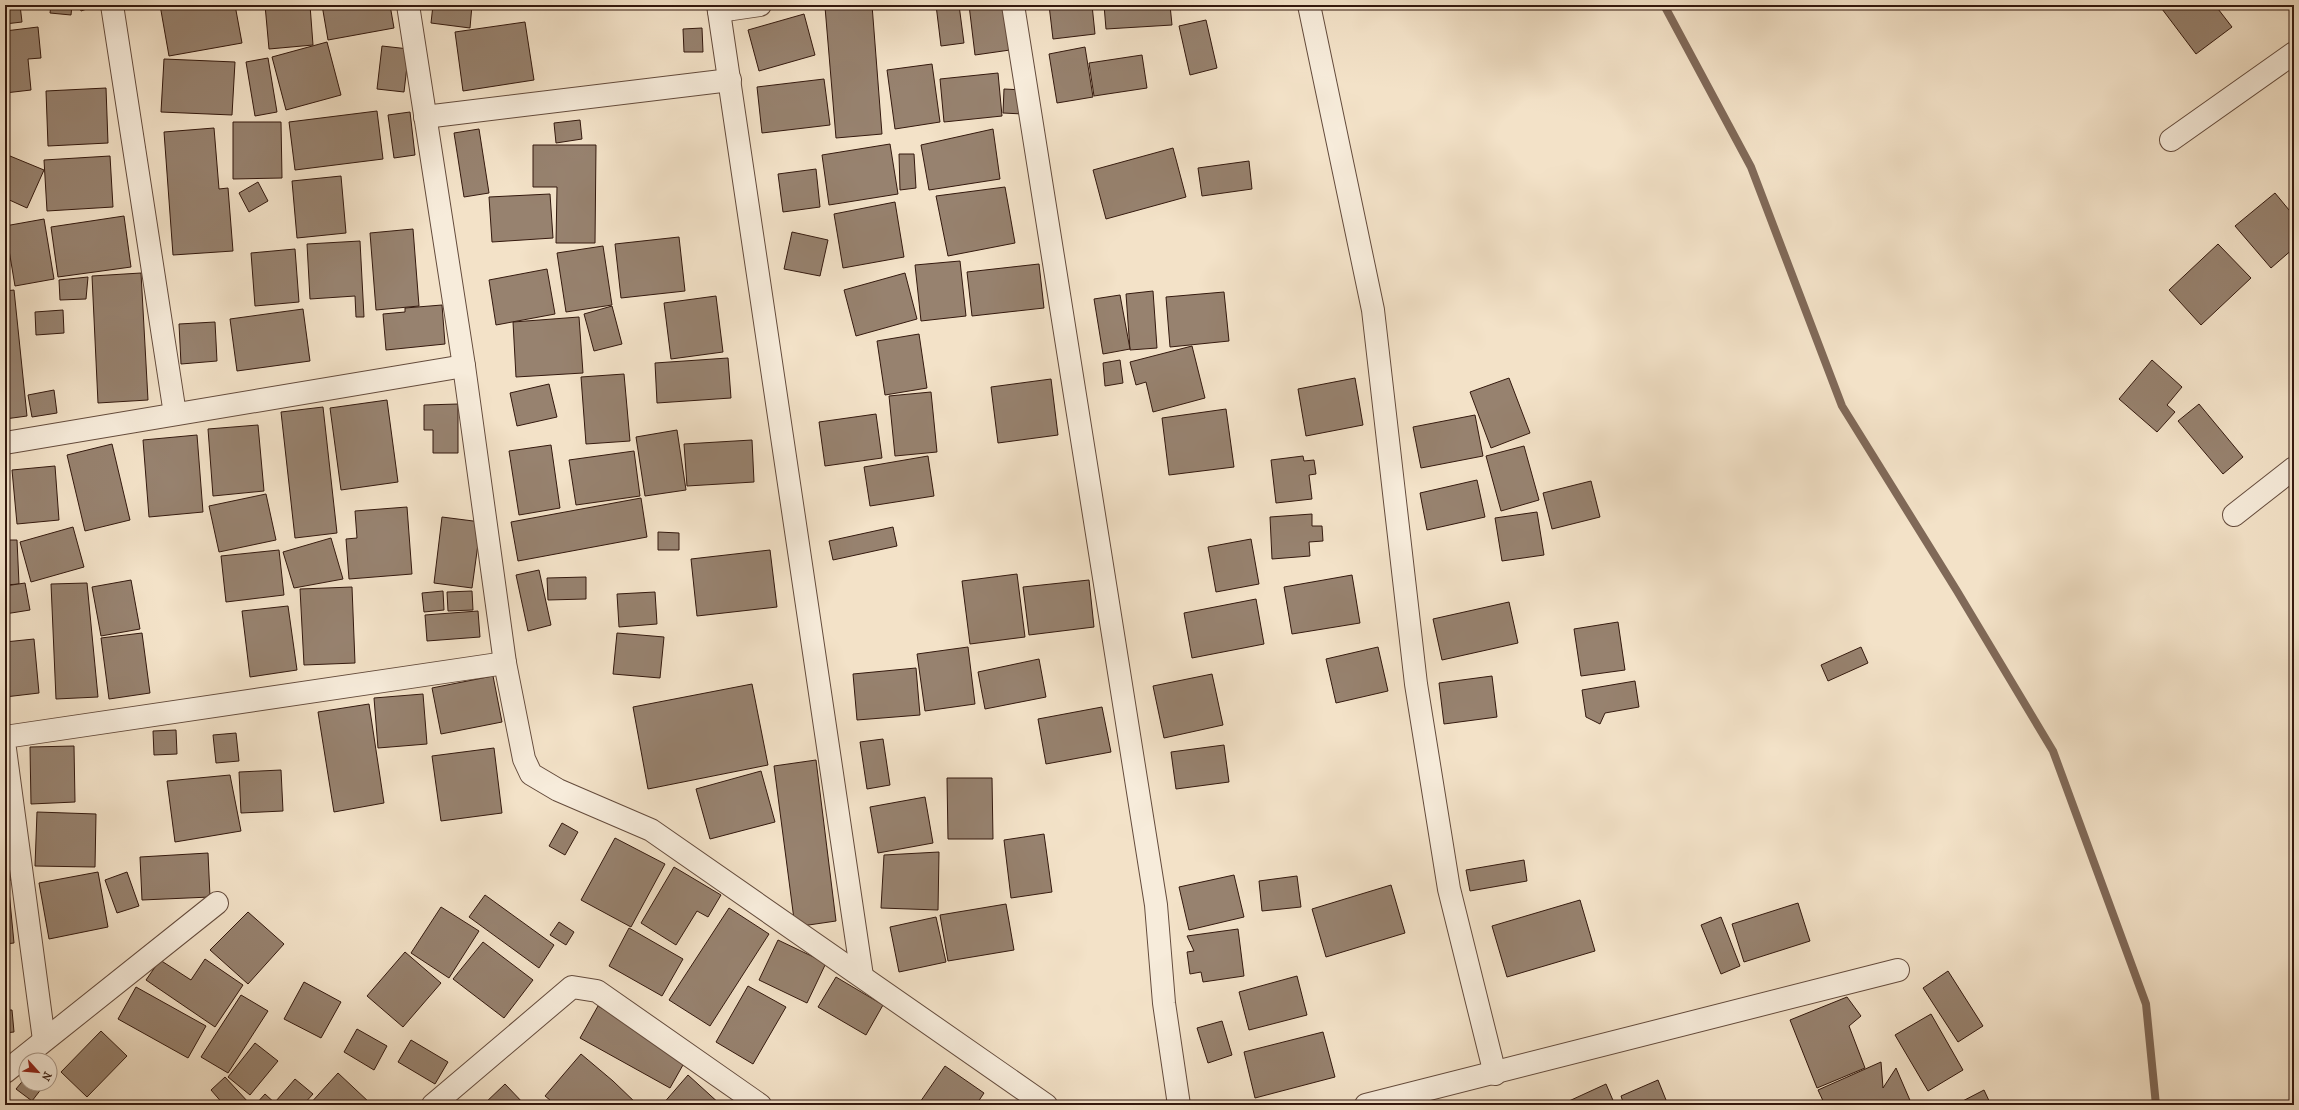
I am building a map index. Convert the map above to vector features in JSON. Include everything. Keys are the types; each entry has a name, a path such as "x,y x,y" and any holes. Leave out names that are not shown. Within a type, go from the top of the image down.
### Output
{"street":[{"path":"112,5 175,414"},
{"path":"408,5 464,366 505,663 524,759 531,774 558,790 651,830 1046,1105"},
{"path":"760,5 719,8 862,976"},
{"path":"1013,5 1156,905 1164,1003 1179,1105"},
{"path":"1309,5 1373,310 1416,684 1449,889 1495,1074"},
{"path":"2171,140 2294,53"},
{"path":"425,117 730,80"},
{"path":"5,443 464,366"},
{"path":"2234,515 2294,468"},
{"path":"5,737 505,663"},
{"path":"5,748 44,1040"},
{"path":"5,1072 217,903"},
{"path":"1366,1105 1495,1074 1898,970"},
{"path":"433,1105 572,987 597,991 760,1105"}],"building":[{"path":"5,5 20,5 22,22 5,24"},
{"path":"51,5 72,5 71,15 50,13"},
{"path":"79,5 98,5 81,11"},
{"path":"160,5 235,5 242,43 169,56"},
{"path":"265,5 310,5 313,45 269,49"},
{"path":"322,5 390,5 394,28 328,40"},
{"path":"433,5 472,5 470,28 431,23"},
{"path":"872,5 882,134 836,138 825,7"},
{"path":"936,5 959,5 964,43 941,46"},
{"path":"969,5 1005,5 1010,50 975,55"},
{"path":"1049,5 1092,5 1095,34 1053,39"},
{"path":"1104,5 1170,5 1172,25 1106,29"},
{"path":"2159,5 2215,5 2232,27 2196,54"},
{"path":"804,14 815,55 759,71 748,30"},
{"path":"1206,20 1217,68 1190,75 1179,26"},
{"path":"525,22 534,80 463,91 455,32"},
{"path":"38,27 41,58 28,59 31,90 5,93 5,31"},
{"path":"702,28 703,52 684,52 683,29"},
{"path":"327,42 341,95 286,110 272,57"},
{"path":"382,46 409,49 404,92 377,89"},
{"path":"1085,47 1093,97 1057,103 1049,54"},
{"path":"1142,55 1147,88 1094,96 1089,63"},
{"path":"268,58 277,112 255,116 246,62"},
{"path":"164,59 235,62 232,115 161,112"},
{"path":"932,64 940,122 895,129 887,70"},
{"path":"998,73 1002,116 944,122 940,79"},
{"path":"824,79 830,125 762,133 757,87"},
{"path":"106,88 108,143 48,146 46,91"},
{"path":"1004,89 1024,90 1023,114 1003,113"},
{"path":"377,111 383,159 295,170 289,122"},
{"path":"410,112 415,155 394,158 388,115"},
{"path":"580,120 582,139 556,143 554,123"},
{"path":"233,122 281,122 282,178 233,179"},
{"path":"214,128 219,189 228,188 233,251 173,255 164,132"},
{"path":"479,129 489,193 464,197 454,133"},
{"path":"993,129 1000,179 929,190 921,145"},
{"path":"890,144 898,194 829,205 822,155"},
{"path":"533,145 596,145 595,243 556,243 557,187 533,187"},
{"path":"1173,148 1186,197 1106,219 1093,170"},
{"path":"899,154 914,154 916,188 900,190"},
{"path":"10,156 44,170 27,208 5,198 5,167"},
{"path":"110,156 113,207 47,211 44,160"},
{"path":"1249,161 1252,189 1202,196 1198,168"},
{"path":"816,169 820,207 783,212 778,174"},
{"path":"341,176 346,233 297,238 292,181"},
{"path":"258,182 268,201 249,212 239,193"},
{"path":"1005,187 1015,243 948,256 936,196"},
{"path":"2275,193 2294,216 2294,248 2271,268 2235,226"},
{"path":"550,194 553,238 492,242 489,197"},
{"path":"895,202 904,257 843,268 834,214"},
{"path":"124,216 131,267 58,277 51,227"},
{"path":"44,219 54,279 15,286 5,226"},
{"path":"413,229 419,306 376,310 370,233"},
{"path":"792,232 828,240 820,276 784,269"},
{"path":"679,237 685,291 621,298 615,244"},
{"path":"360,241 364,317 356,317 355,296 310,299 307,244"},
{"path":"2218,244 2251,278 2201,325 2169,290"},
{"path":"603,246 612,305 566,312 557,253"},
{"path":"295,249 299,302 255,306 251,253"},
{"path":"960,261 966,316 921,321 915,265"},
{"path":"1039,264 1044,308 972,316 967,272"},
{"path":"547,269 555,314 496,325 489,280"},
{"path":"141,273 148,400 98,403 92,276"},
{"path":"905,273 917,319 856,336 844,290"},
{"path":"88,277 86,299 60,300 59,280"},
{"path":"14,290 27,416 5,419 5,291"},
{"path":"1153,291 1157,348 1130,350 1126,294"},
{"path":"1224,292 1229,341 1170,347 1166,297"},
{"path":"1120,295 1130,349 1103,354 1094,299"},
{"path":"716,296 723,352 671,359 664,303"},
{"path":"442,305 445,344 386,350 383,314 405,312 405,308"},
{"path":"612,306 622,344 594,351 584,314"},
{"path":"303,309 310,361 237,371 230,319"},
{"path":"63,310 64,333 36,335 35,312"},
{"path":"579,317 583,373 516,377 513,322"},
{"path":"215,322 217,361 181,364 179,324"},
{"path":"919,334 927,388 885,395 877,341"},
{"path":"1192,346 1205,398 1153,412 1146,382 1136,385 1130,362"},
{"path":"728,358 731,398 657,403 655,363"},
{"path":"1120,360 1123,383 1105,386 1103,363"},
{"path":"2152,360 2182,387 2167,405 2175,412 2157,432 2119,399"},
{"path":"624,374 630,441 586,444 581,377"},
{"path":"1355,378 1363,425 1306,436 1298,389"},
{"path":"1509,378 1530,433 1491,448 1470,392"},
{"path":"1051,379 1058,435 998,443 991,387"},
{"path":"549,384 557,417 517,426 510,393"},
{"path":"54,390 57,413 32,417 28,395"},
{"path":"931,392 937,452 895,456 889,396"},
{"path":"387,400 398,482 341,490 330,408"},
{"path":"458,404 458,453 433,453 433,430 424,430 424,405"},
{"path":"2199,404 2243,457 2223,474 2178,421"},
{"path":"323,407 337,533 295,538 281,412"},
{"path":"1226,409 1234,467 1169,475 1162,418"},
{"path":"876,414 882,458 825,466 819,422"},
{"path":"1475,415 1483,456 1421,468 1413,427"},
{"path":"258,425 264,491 213,496 208,429"},
{"path":"677,430 686,490 645,496 636,437"},
{"path":"197,435 203,512 149,517 143,440"},
{"path":"752,440 754,482 687,486 684,444"},
{"path":"112,444 130,520 85,531 67,455"},
{"path":"551,445 560,508 519,515 509,451"},
{"path":"1524,446 1539,500 1501,511 1486,456"},
{"path":"634,451 640,496 576,505 569,460"},
{"path":"928,456 934,496 870,506 864,467"},
{"path":"1303,456 1304,461 1314,460 1316,474 1309,475 1312,499 1276,503 1271,460"},
{"path":"55,466 59,520 17,524 12,470"},
{"path":"1477,480 1485,517 1427,530 1420,493"},
{"path":"1591,481 1600,517 1552,529 1543,493"},
{"path":"266,494 276,540 219,552 209,506"},
{"path":"641,498 647,537 518,561 511,522"},
{"path":"407,507 412,574 349,579 346,539 357,538 355,511"},
{"path":"1537,512 1544,555 1502,561 1495,518"},
{"path":"1312,514 1312,526 1322,526 1323,541 1309,542 1310,556 1272,559 1270,517"},
{"path":"442,517 481,522 472,588 434,583"},
{"path":"73,527 84,567 31,582 20,542"},
{"path":"893,527 897,546 833,560 829,541"},
{"path":"658,532 679,533 679,550 658,550"},
{"path":"331,538 343,579 294,588 283,552"},
{"path":"1251,539 1259,584 1216,592 1208,547"},
{"path":"5,540 17,540 19,584 5,585"},
{"path":"279,550 284,595 226,602 221,556"},
{"path":"770,550 777,607 697,616 691,559"},
{"path":"539,570 551,625 528,631 516,575"},
{"path":"1017,574 1025,637 970,644 962,581"},
{"path":"1352,575 1360,623 1292,634 1284,587"},
{"path":"586,577 586,599 548,600 547,578"},
{"path":"131,580 140,629 101,636 92,587"},
{"path":"1089,580 1094,627 1029,635 1023,587"},
{"path":"25,583 30,610 5,614 5,586"},
{"path":"87,583 98,697 56,699 51,584"},
{"path":"352,587 355,663 304,665 300,589"},
{"path":"443,591 444,610 424,612 422,593"},
{"path":"472,591 473,610 448,611 447,592"},
{"path":"655,592 657,624 619,627 617,594"},
{"path":"1256,599 1264,644 1192,658 1184,613"},
{"path":"1509,602 1518,643 1442,660 1433,619"},
{"path":"288,606 297,670 250,677 242,611"},
{"path":"478,611 480,637 427,641 425,615"},
{"path":"1618,622 1625,670 1581,676 1574,629"},
{"path":"142,633 150,693 109,699 101,638"},
{"path":"617,633 664,637 660,678 613,674"},
{"path":"34,639 39,693 5,697 5,642"},
{"path":"968,647 975,704 925,711 917,654"},
{"path":"1378,647 1388,691 1336,703 1326,659"},
{"path":"1861,647 1868,663 1828,681 1821,665"},
{"path":"1039,659 1046,697 985,709 978,672"},
{"path":"916,668 920,715 857,720 853,674"},
{"path":"1212,674 1223,725 1164,738 1153,686"},
{"path":"493,676 502,722 441,734 432,688"},
{"path":"1492,676 1497,717 1444,724 1439,683"},
{"path":"1635,681 1639,707 1605,713 1600,724 1586,717 1582,690"},
{"path":"752,684 768,765 648,789 633,707"},
{"path":"423,694 427,744 378,748 374,698"},
{"path":"369,704 384,803 334,812 318,712"},
{"path":"1102,707 1111,752 1046,764 1038,719"},
{"path":"176,730 177,754 154,755 153,731"},
{"path":"236,733 239,761 216,763 213,735"},
{"path":"883,739 890,785 867,789 860,742"},
{"path":"1224,745 1229,782 1176,789 1171,752"},
{"path":"74,746 75,802 31,804 30,747"},
{"path":"494,748 502,813 441,821 432,756"},
{"path":"816,760 836,921 795,927 774,766"},
{"path":"281,770 283,811 241,813 239,772"},
{"path":"761,771 775,822 710,839 696,789"},
{"path":"230,775 241,831 175,842 167,781"},
{"path":"947,778 992,778 993,839 948,839"},
{"path":"925,797 933,843 878,853 870,807"},
{"path":"37,812 96,814 95,867 35,866"},
{"path":"562,823 578,832 565,855 549,846"},
{"path":"1044,834 1052,892 1011,898 1004,840"},
{"path":"615,838 665,864 631,927 581,900"},
{"path":"13,840 14,880 5,880 5,841"},
{"path":"939,852 938,910 881,908 884,855"},
{"path":"208,853 210,897 142,900 140,857"},
{"path":"1524,860 1527,881 1470,891 1466,870"},
{"path":"674,867 721,895 708,917 697,911 676,945 641,923"},
{"path":"98,872 108,927 49,939 39,883"},
{"path":"127,872 139,906 117,913 105,880"},
{"path":"1234,875 1244,917 1189,930 1179,887"},
{"path":"1297,876 1301,907 1262,911 1259,881"},
{"path":"1391,885 1405,933 1326,957 1312,909"},
{"path":"9,891 14,943 5,944 5,892"},
{"path":"485,895 554,945 539,968 469,917"},
{"path":"1580,900 1595,951 1507,977 1492,926"},
{"path":"1798,903 1810,941 1744,962 1732,924"},
{"path":"1006,904 1014,950 948,961 940,915"},
{"path":"441,907 479,931 449,978 411,953"},
{"path":"729,908 769,934 710,1026 669,1000"},
{"path":"248,912 284,944 248,984 210,950"},
{"path":"936,917 946,962 899,972 890,927"},
{"path":"1721,917 1740,966 1721,974 1701,925"},
{"path":"559,922 574,932 566,945 550,935"},
{"path":"629,928 683,959 662,996 609,966"},
{"path":"1238,929 1244,976 1203,982 1201,972 1190,974 1187,952 1194,951 1187,936"},
{"path":"778,940 826,963 807,1003 759,980"},
{"path":"483,942 533,980 504,1018 453,979"},
{"path":"405,952 441,983 403,1027 367,996"},
{"path":"205,959 243,985 215,1027 146,980 160,960 191,980"},
{"path":"1948,971 1983,1026 1958,1042 1923,988"},
{"path":"1297,976 1307,1015 1249,1030 1239,992"},
{"path":"836,977 883,1005 866,1035 818,1007"},
{"path":"304,982 341,1002 321,1038 284,1019"},
{"path":"748,986 786,1007 753,1064 716,1042"},
{"path":"136,987 206,1026 188,1058 118,1019"},
{"path":"241,995 268,1011 228,1073 201,1057"},
{"path":"1847,997 1861,1016 1849,1026 1865,1068 1817,1088 1790,1020"},
{"path":"598,1006 688,1056 670,1088 580,1038"},
{"path":"5,1010 12,1010 14,1032 5,1033"},
{"path":"1931,1014 1963,1070 1928,1091 1895,1035"},
{"path":"1222,1021 1232,1055 1208,1063 1197,1028"},
{"path":"357,1029 387,1046 374,1070 344,1052"},
{"path":"101,1031 127,1056 87,1097 61,1072"},
{"path":"1323,1032 1335,1077 1255,1098 1244,1052"},
{"path":"411,1040 448,1062 435,1084 398,1062"},
{"path":"255,1043 278,1061 250,1095 228,1077"},
{"path":"581,1054 613,1081 638,1105 556,1105 545,1096"},
{"path":"1881,1062 1883,1088 1896,1068 1912,1105 1825,1105 1818,1090"},
{"path":"945,1066 984,1093 976,1105 918,1105"},
{"path":"338,1073 370,1103 369,1105 309,1105"},
{"path":"688,1075 721,1105 662,1105"},
{"path":"225,1077 249,1103 247,1105 224,1105 211,1090"},
{"path":"295,1079 313,1094 303,1105 281,1105 276,1101"},
{"path":"1658,1080 1668,1105 1624,1105 1621,1096"},
{"path":"505,1084 525,1105 483,1105"},
{"path":"1606,1084 1615,1105 1571,1105 1569,1101"},
{"path":"1984,1090 1991,1105 1955,1105"},
{"path":"20,1092 39,1092 32,1101"},
{"path":"265,1094 277,1105 255,1105"}],"waterway":[{"path":"1664,5 1751,167 1842,406 1957,591 2053,751 2146,1004 2156,1105"}]}
